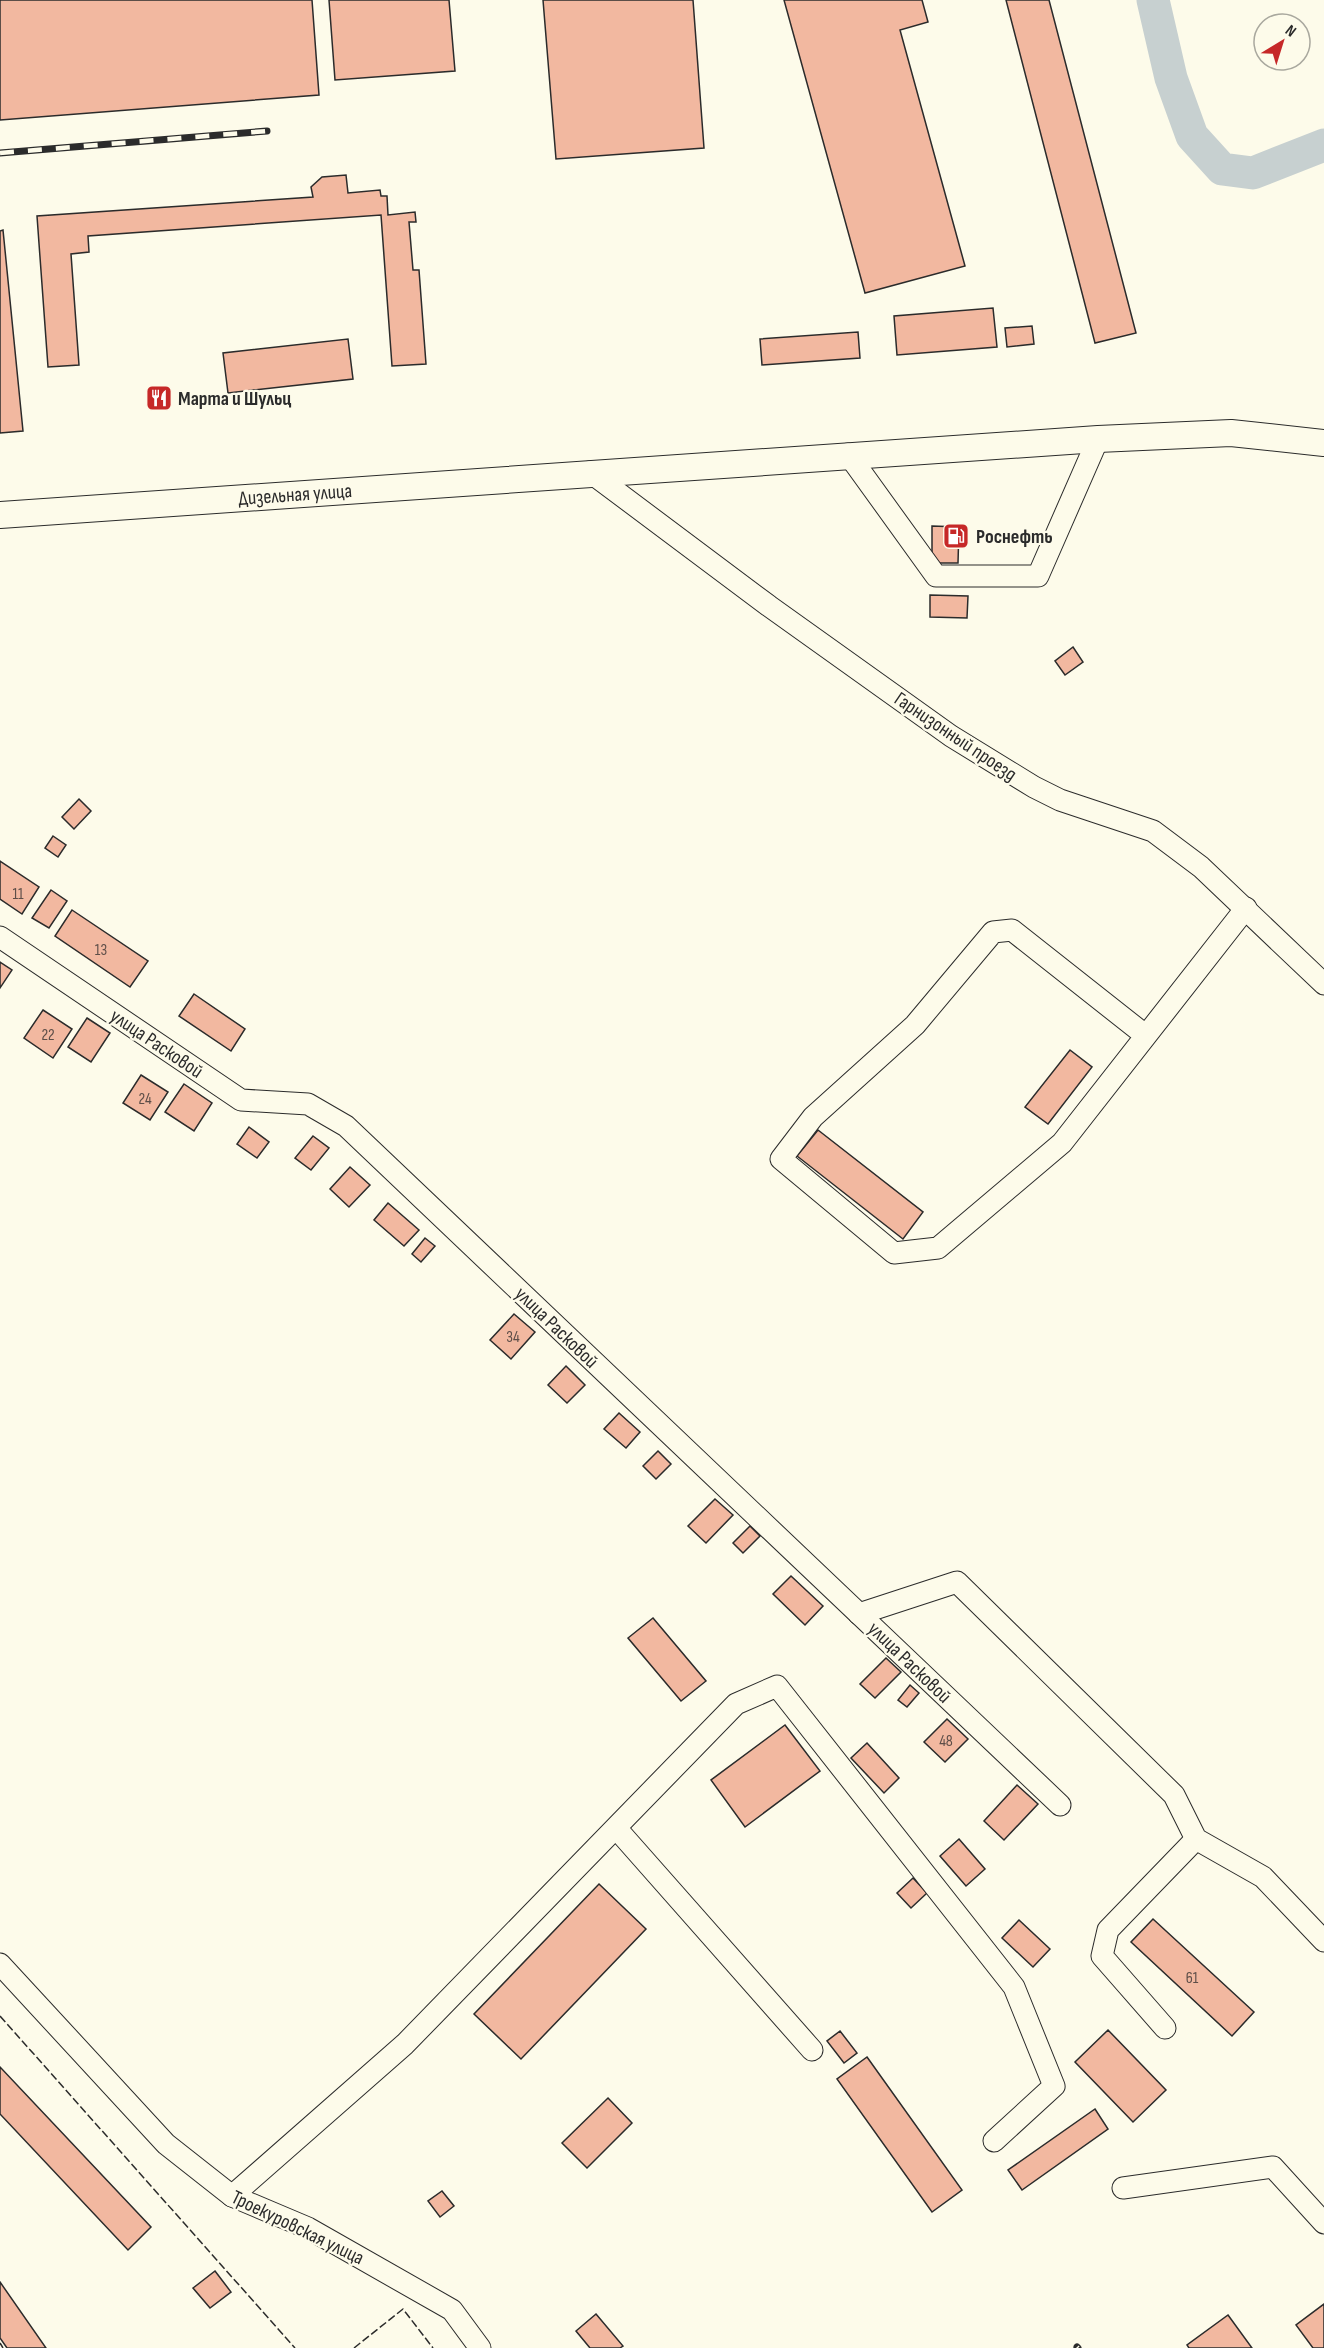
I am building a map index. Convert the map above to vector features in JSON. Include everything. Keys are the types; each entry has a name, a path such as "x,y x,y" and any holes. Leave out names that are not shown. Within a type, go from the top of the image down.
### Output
{"main road":[{"name":"Дизельная улица","path":"0,515 848,454 1098,439 1232,433 1324,443"}],"street":[{"path":"848,454 936,576 1038,576 1098,439"},
{"name":"Гарнизонный проезд","path":"590,472 769,606 951,736 1034,787 1060,800 1153,831 1201,867 1324,984"},
{"path":"1145,1035 1012,930 993,932 915,1025 813,1117 781,1159 894,1253 938,1248 1062,1143 1246,908"},
{"name":"улица Расковой","path":"0,937 242,1100 308,1104 346,1126 1060,1805"},
{"path":"859,1614 957,1582 1174,1795 1196,1839 1263,1877 1324,1941"},
{"path":"232,2196 405,2043 736,1704 777,1686 1014,1987 1054,2086 994,2141"},
{"path":"616,1828 812,2050"},
{"path":"1165,2028 1102,1956 1108,1930 1196,1839"},
{"name":"Троекуровская улица","path":"0,1964 166,2145 232,2196 308,2228 452,2310 480,2348"},
{"path":"1122,2188 1273,2167 1324,2223"}],"building":[{"path":"0,0 312,0 319,95 0,120"},
{"path":"329,0 449,0 455,71 335,80"},
{"path":"543,0 693,0 704,148 556,159"},
{"path":"784,0 922,0 928,22 900,30 965,266 865,293"},
{"path":"1006,0 1049,0 1136,333 1095,343"},
{"path":"346,175 348,193 380,190 381,196 387,196 388,215 415,212 416,222 409,222 413,270 419,270 426,364 392,366 381,215 88,236 89,252 71,254 79,365 48,367 37,216 313,197 311,187 322,177"},
{"path":"3,230 23,431 0,433 0,231"},
{"path":"993,308 997,347 897,355 894,316"},
{"path":"1032,326 1034,344 1007,347 1005,328"},
{"path":"858,332 860,358 762,365 760,339"},
{"path":"348,339 353,379 228,393 223,353"},
{"path":"932,526 959,527 958,563 932,563"},
{"path":"930,595 968,596 967,618 930,617"},
{"path":"1073,647 1083,662 1065,675 1055,661"},
{"path":"79,799 91,811 74,829 62,817"},
{"path":"53,836 66,845 58,857 45,848"},
{"path":"0,861 39,887 22,914 0,899"},
{"path":"51,890 67,901 49,928 32,918"},
{"path":"72,910 148,961 130,987 55,936"},
{"path":"0,962 12,970 0,988"},
{"path":"194,994 245,1029 231,1051 179,1016"},
{"path":"43,1010 72,1029 53,1058 24,1038"},
{"path":"87,1018 110,1033 91,1062 68,1047"},
{"path":"1070,1050 1092,1067 1048,1124 1025,1107"},
{"path":"141,1075 168,1092 150,1120 123,1103"},
{"path":"184,1084 212,1103 194,1131 165,1112"},
{"path":"249,1127 269,1142 257,1158 237,1144"},
{"path":"818,1130 923,1212 903,1239 797,1156"},
{"path":"313,1136 329,1148 311,1170 295,1158"},
{"path":"350,1167 370,1185 349,1207 330,1189"},
{"path":"388,1203 419,1230 404,1246 374,1220"},
{"path":"425,1238 435,1246 421,1262 412,1254"},
{"path":"514,1314 535,1332 511,1359 490,1340"},
{"path":"566,1366 585,1385 567,1403 548,1385"},
{"path":"619,1413 640,1432 626,1448 604,1429"},
{"path":"658,1451 671,1464 656,1479 643,1466"},
{"path":"715,1499 733,1515 706,1543 688,1526"},
{"path":"750,1526 760,1536 743,1553 733,1543"},
{"path":"791,1576 823,1606 805,1625 773,1594"},
{"path":"653,1618 706,1681 681,1701 628,1638"},
{"path":"886,1658 901,1672 875,1698 860,1684"},
{"path":"910,1685 919,1693 907,1707 898,1700"},
{"path":"947,1719 968,1739 945,1762 924,1742"},
{"path":"785,1725 820,1771 745,1827 711,1780"},
{"path":"867,1743 899,1778 884,1793 851,1758"},
{"path":"1017,1785 1038,1804 1004,1840 984,1821"},
{"path":"959,1839 985,1869 966,1886 940,1856"},
{"path":"913,1878 927,1893 911,1908 897,1893"},
{"path":"599,1884 646,1929 521,2059 474,2014"},
{"path":"1153,1919 1254,2012 1232,2036 1131,1942"},
{"path":"1019,1920 1050,1949 1033,1967 1002,1938"},
{"path":"1108,2030 1166,2090 1133,2122 1075,2062"},
{"path":"840,2031 857,2053 844,2063 827,2041"},
{"path":"867,2057 962,2190 932,2212 837,2079"},
{"path":"0,2067 151,2227 128,2250 0,2114"},
{"path":"608,2098 632,2123 587,2168 562,2143"},
{"path":"1095,2109 1108,2129 1022,2190 1008,2170"},
{"path":"442,2191 454,2206 440,2217 428,2201"},
{"path":"215,2271 231,2292 210,2308 193,2288"},
{"path":"0,2282 46,2348 7,2348 0,2338"},
{"path":"1324,2304 1324,2348 1313,2348 1296,2325"},
{"path":"596,2314 623,2346 620,2348 590,2348 576,2331"},
{"path":"1228,2315 1252,2348 1189,2348 1187,2345"}],"waterway":[{"path":"1153,0 1171,78 1192,136 1222,169 1253,173 1324,145"}],"railway":[{"path":"0,153 267,131"}],"fence":[{"path":"0,2016 295,2348"},
{"path":"354,2348 403,2309 433,2348"},
{"path":"0,2343 3,2348"}],"place":[{"name":"Марта и Шульц","path":"159,398"},
{"name":"Роснефть","path":"956,536"}]}
